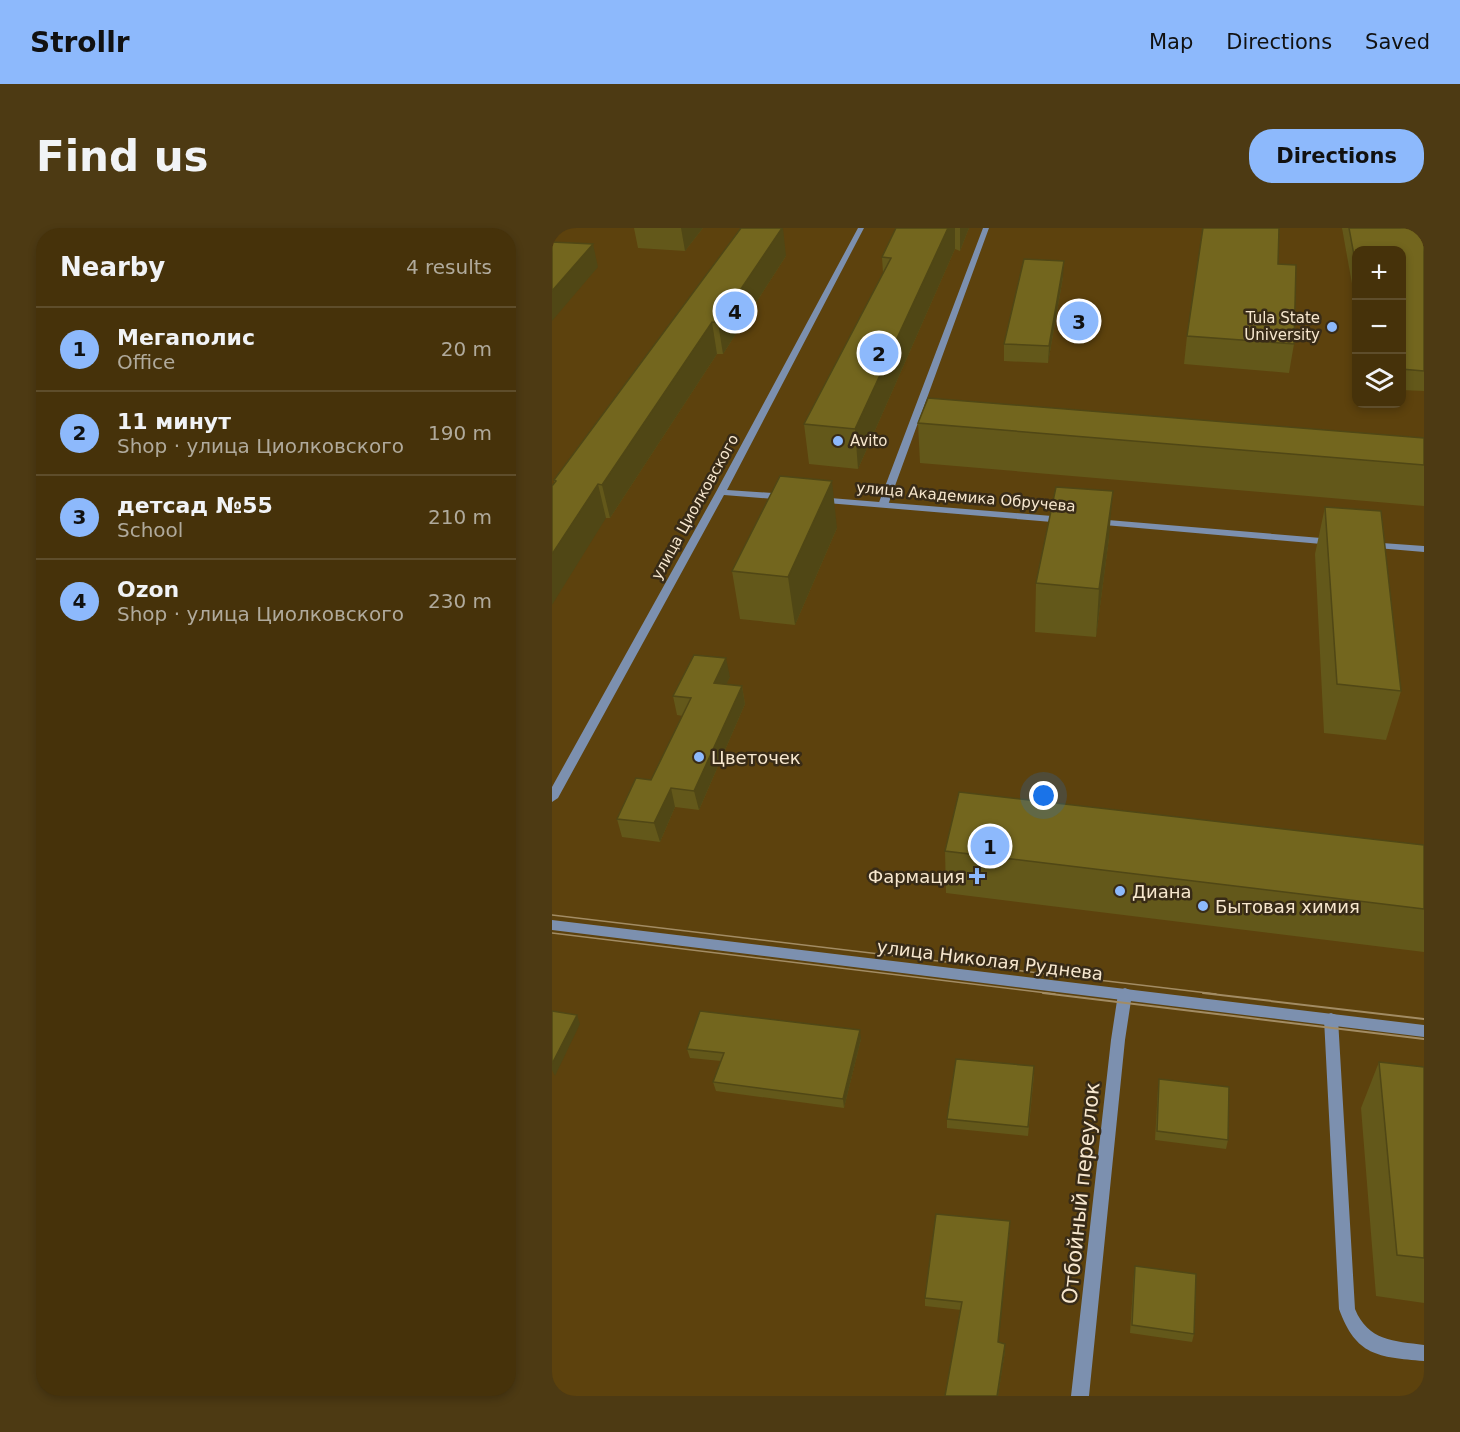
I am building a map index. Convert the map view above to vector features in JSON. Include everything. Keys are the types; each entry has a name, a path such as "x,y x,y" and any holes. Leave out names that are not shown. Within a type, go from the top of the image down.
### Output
{"street":[{"name":"улица Циолковского","path":"552,798 721,492 861,228"},
{"path":"883,505 986,228"},
{"path":"721,492 795,498"},
{"name":"улица Академика Обручева","path":"806,499 1072,520"},
{"name":"улица Академика Обручева","path":"1084,522 1345,543"},
{"path":"1357,544 1424,549"},
{"name":"улица Николая Руднева","path":"552,925 1424,1031"},
{"name":"Отбойный переулок","path":"1080,1396 1118,1040 1125,994"},
{"path":"1331,1019 1335,1083"},
{"path":"1334,1065 1347,1309 1350,1322 1365,1338 1382,1348 1424,1353"}],"building":[{"path":"741,228 782,228 718,323 712,322 602,485 598,484 552,554 552,486 556,481 554,480"},
{"path":"896,228 948,228 855,429 804,424 891,258 882,257"},
{"path":"1203,228 1279,228 1278,264 1296,265 1294,344 1187,336"},
{"path":"1349,228 1424,228 1424,371 1406,369 1406,246 1352,246"},
{"path":"552,242 593,244 552,291"},
{"path":"1024,259 1064,261 1049,346 1004,344"},
{"path":"928,398 1424,438 1424,465 918,423"},
{"path":"780,476 832,481 788,577 732,571"},
{"path":"1056,487 1113,491 1099,589 1036,583"},
{"path":"1325,507 1381,511 1401,691 1337,684"},
{"name":"Цветочек","path":"694,655 726,658 714,683 742,686 694,791 671,788 654,823 617,819 636,778 651,780 691,698 673,696"},
{"path":"959,792 1424,845 1424,909 945,851"},
{"path":"552,1011 577,1015 552,1064"},
{"path":"700,1011 860,1030 843,1099 713,1082 724,1053 687,1049"},
{"path":"956,1059 1034,1066 1028,1127 947,1119"},
{"path":"1379,1062 1424,1067 1424,1258 1397,1255"},
{"path":"1159,1079 1229,1087 1228,1140 1157,1131"},
{"path":"936,1214 1010,1221 998,1342 1005,1344 997,1396 945,1396 962,1302 925,1298"},
{"path":"1135,1266 1196,1274 1194,1334 1132,1325"}],"tram line":[{"path":"552,915 1216,994"},
{"path":"552,933 1055,994"},
{"path":"1043,993 1424,1039"},
{"path":"1203,993 1424,1019"}],"place":[{"name":"Ozon","path":"735,311"},
{"name":"детсад №55","path":"1079,321"},
{"name":"Tula State University","path":"1332,327"},
{"name":"11 минут","path":"879,353"},
{"name":"Avito","path":"838,441"},
{"name":"Цветочек","path":"699,757"},
{"name":"Мегаполис","path":"990,846"},
{"name":"Фармация","path":"977,876"},
{"name":"Диана","path":"1120,891"},
{"name":"Бытовая химия","path":"1203,906"}]}
